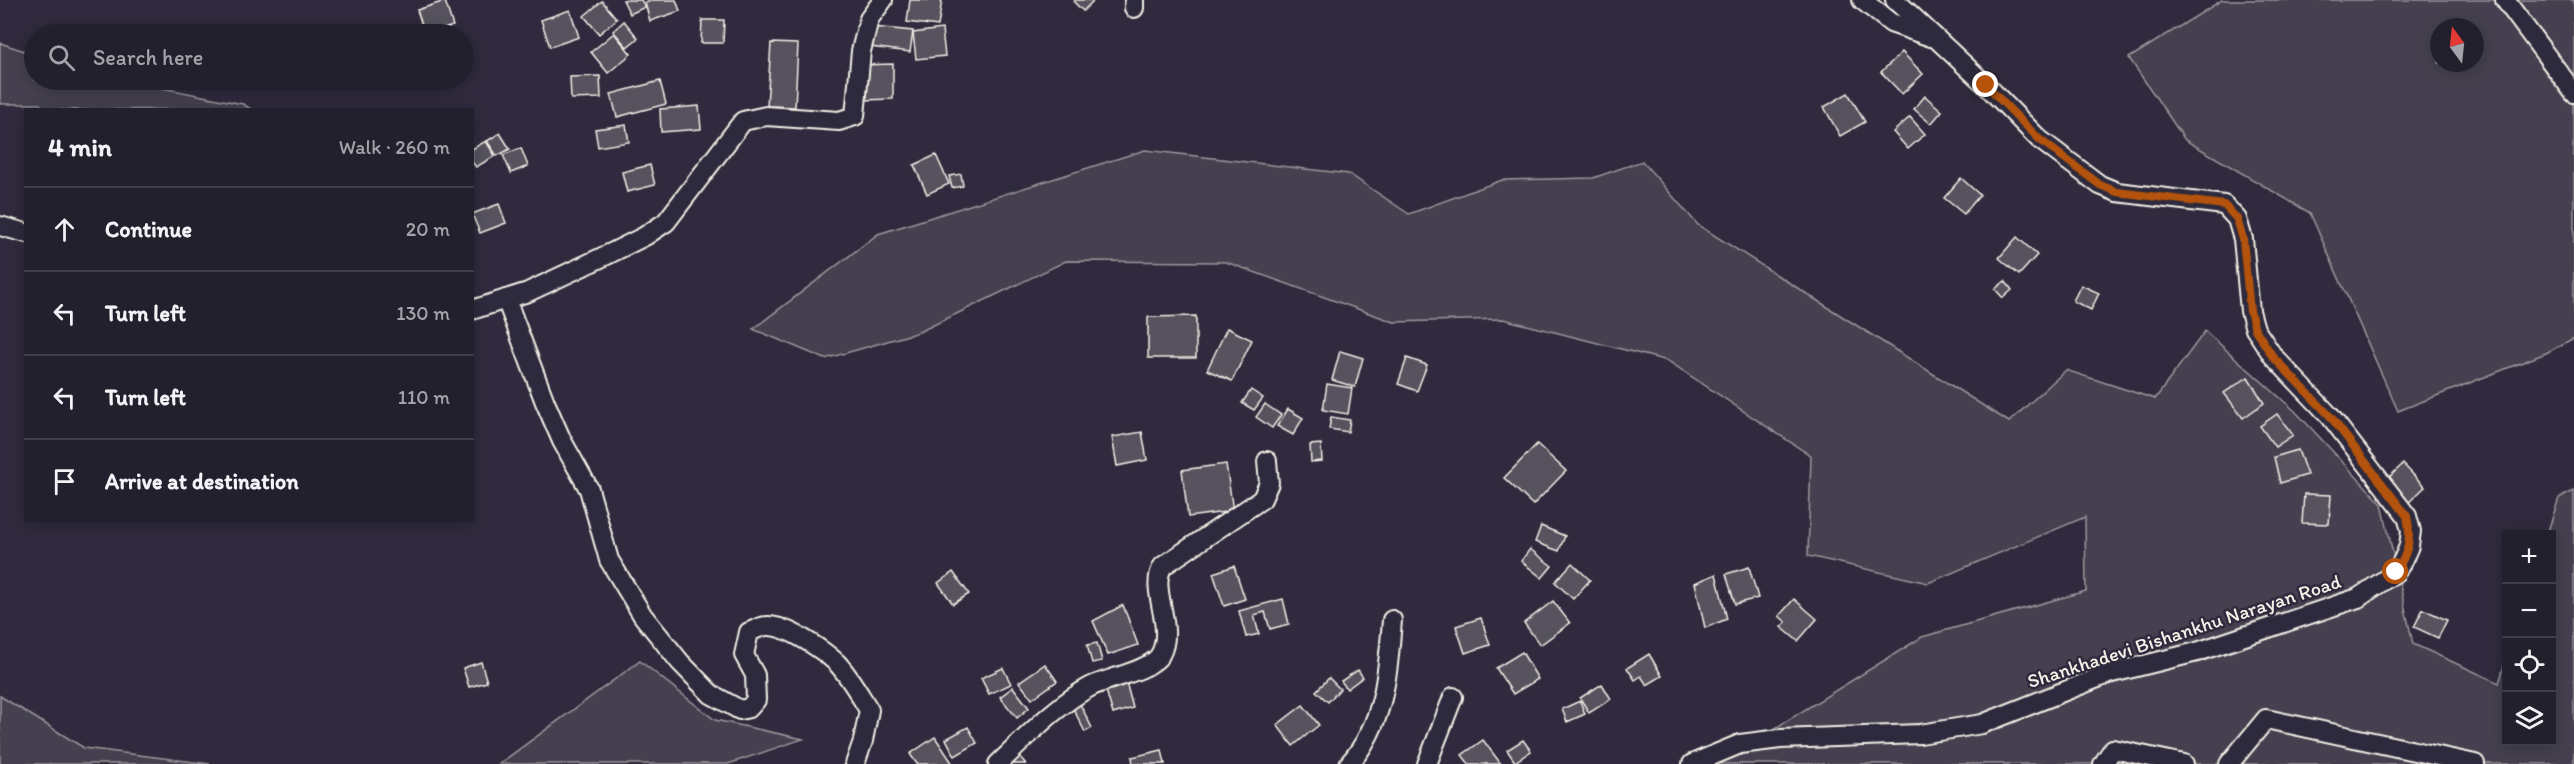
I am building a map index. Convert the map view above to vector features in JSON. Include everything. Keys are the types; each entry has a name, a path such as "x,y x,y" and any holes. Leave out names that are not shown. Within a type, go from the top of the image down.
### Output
{"street":[{"path":"474,309 528,292 645,236 666,222 743,121 766,116 840,121 855,116 861,51 869,19 884,0"},
{"path":"1862,0 1891,23 1938,40"},
{"name":"Shankhadevi Bishankhu Narayan Road","path":"1692,764 1740,744 1780,739 1920,734 1982,724 2043,698 2109,674 2197,652 2358,598 2396,572 2409,546 2411,531 2407,516 2330,416 2273,357 2255,329 2250,311 2243,239 2237,219 2224,205 2117,192 2100,185 2039,139 1895,0"},
{"path":"2505,0 2574,93"},
{"path":"0,226 24,232"},
{"path":"506,298 554,421 589,489 609,560 643,616 680,662 711,694 740,710 749,708 756,700 755,675 744,655 749,632 766,626 787,629 811,645 836,663 856,687 869,710 863,741 855,764"},
{"path":"998,764 1064,704 1090,687 1143,667 1159,656 1166,638 1157,575 1163,566 1262,499 1269,483 1267,461"},
{"path":"1349,764 1380,711 1388,676 1392,620"},
{"path":"1427,764 1453,697"},
{"path":"2229,764 2266,718 2475,764"},
{"path":"2103,764 2113,749 2184,764"}],"shaded area":[{"path":"2222,0 2574,0 2574,338 2546,353 2398,411 2310,213 2185,140 2129,58"},
{"path":"0,43 24,51 24,90 172,90 243,104 249,108 42,108 40,104 0,104"},
{"path":"1145,150 1349,174 1409,214 1502,180 1593,178 1642,161 1698,225 2009,422 2066,370 2155,399 2205,331 2295,411 2382,504 2413,644 2499,683 2502,673 2502,746 2556,746 2556,530 2548,530 2559,498 2574,491 2574,764 1709,764 1727,758 1922,637 2086,591 2085,517 1928,583 1808,556 1811,456 1668,361 1503,319 1394,322 1226,262 1066,261 919,332 825,359 753,329 878,234"},
{"path":"640,661 715,720 803,739 728,764 499,764"},
{"path":"0,696 84,748 210,764 0,764"}],"building":[{"path":"623,0 641,0 645,7 630,14"},
{"path":"654,0 676,0 680,11 650,21 645,3"},
{"path":"910,0 942,0 938,26 907,22"},
{"path":"1075,0 1094,0 1083,11 1074,2"},
{"path":"445,1 452,24 422,24 417,10"},
{"path":"602,1 617,19 599,34 584,16"},
{"path":"570,10 579,37 550,47 541,20"},
{"path":"702,20 724,20 723,43 701,43"},
{"path":"624,21 638,38 627,47 613,31"},
{"path":"873,27 913,31 910,52 870,47"},
{"path":"942,29 945,56 916,59 913,33"},
{"path":"614,33 631,54 608,73 591,52"},
{"path":"771,43 798,44 795,107 767,106"},
{"path":"1902,52 1923,74 1902,94 1881,72"},
{"path":"893,64 893,99 862,100 861,65"},
{"path":"600,76 601,98 571,99 570,77"},
{"path":"660,81 666,104 617,117 611,94"},
{"path":"1848,93 1865,122 1840,136 1824,107"},
{"path":"1925,96 1942,111 1931,124 1914,109"},
{"path":"699,106 701,129 661,132 660,109"},
{"path":"1910,117 1925,134 1908,149 1893,132"},
{"path":"626,125 629,142 598,147 595,129"},
{"path":"500,133 510,149 497,156 487,141"},
{"path":"486,141 495,156 476,167 474,148"},
{"path":"521,148 528,166 511,173 503,155"},
{"path":"936,155 949,184 927,194 914,165"},
{"path":"650,165 655,185 627,192 622,172"},
{"path":"961,174 963,186 952,188 949,176"},
{"path":"1961,178 1980,195 1964,214 1944,198"},
{"path":"499,204 506,223 480,233 474,213"},
{"path":"2017,237 2037,255 2019,275 1999,258"},
{"path":"2005,281 2012,290 2003,298 1995,289"},
{"path":"2081,285 2099,293 2091,310 2073,301"},
{"path":"1196,316 1196,358 1148,358 1148,317"},
{"path":"1227,328 1252,340 1232,381 1207,370"},
{"path":"1340,351 1363,358 1355,387 1332,380"},
{"path":"1407,358 1427,365 1417,391 1398,384"},
{"path":"2248,377 2264,403 2243,418 2224,393"},
{"path":"1327,384 1352,388 1348,414 1323,410"},
{"path":"1251,390 1263,398 1254,410 1242,403"},
{"path":"1265,404 1281,415 1272,428 1256,417"},
{"path":"1288,409 1303,418 1293,435 1277,426"},
{"path":"2277,414 2293,435 2275,447 2260,426"},
{"path":"1331,417 1350,420 1348,432 1329,429"},
{"path":"1142,432 1147,460 1117,466 1112,437"},
{"path":"1321,444 1322,461 1311,462 1310,445"},
{"path":"1537,444 1566,471 1533,505 1504,478"},
{"path":"2298,450 2307,475 2280,483 2274,457"},
{"path":"1226,464 1233,511 1188,517 1182,470"},
{"path":"2403,464 2425,487 2407,504 2385,481"},
{"path":"2304,494 2331,495 2329,524 2302,523"},
{"path":"1541,526 1565,536 1559,551 1535,542"},
{"path":"1530,549 1552,566 1542,578 1521,561"},
{"path":"1572,563 1590,580 1573,599 1555,582"},
{"path":"1234,566 1245,599 1224,606 1213,573"},
{"path":"1749,567 1758,598 1735,604 1726,574"},
{"path":"953,572 969,594 953,604 938,583"},
{"path":"1716,574 1727,619 1705,628 1695,583"},
{"path":"1283,599 1289,624 1270,629 1265,612 1254,615 1259,634 1246,637 1239,611"},
{"path":"1794,599 1817,619 1798,641 1781,627 1786,622 1779,616"},
{"path":"1553,601 1570,623 1540,645 1524,623"},
{"path":"1123,605 1138,645 1108,655 1093,621"},
{"path":"2423,609 2447,620 2438,638 2414,627"},
{"path":"1481,618 1490,645 1465,653 1456,626"},
{"path":"1097,643 1102,661 1092,663 1087,645"},
{"path":"1522,652 1538,679 1513,694 1496,668"},
{"path":"1649,654 1662,676 1647,685 1641,676 1635,680 1627,668"},
{"path":"481,662 487,682 469,687 463,668"},
{"path":"1045,664 1057,681 1032,699 1019,682"},
{"path":"1003,668 1011,684 989,694 981,678"},
{"path":"1358,670 1363,677 1347,689 1341,681"},
{"path":"1329,678 1340,689 1328,702 1316,691"},
{"path":"1126,682 1133,708 1113,714 1105,687"},
{"path":"1602,684 1611,699 1589,713 1580,698"},
{"path":"1013,687 1029,708 1017,718 1000,697"},
{"path":"1580,701 1585,714 1567,722 1562,709"},
{"path":"1079,702 1092,728 1085,732 1072,706"},
{"path":"1303,705 1319,725 1293,746 1277,725"},
{"path":"968,727 977,743 955,756 946,739"},
{"path":"935,737 953,764 917,764 910,754"},
{"path":"1483,740 1501,764 1469,764 1462,755"},
{"path":"1523,740 1531,751 1515,762 1507,750"},
{"path":"1162,750 1165,764 1133,764 1132,757"},
{"path":"1019,756 1026,764 1009,764"}],"route":[{"path":"1986,85 2039,139 2100,185 2117,192 2224,205 2237,219 2243,239 2250,311 2255,329 2273,357 2330,416 2407,516 2411,531 2409,546 2396,572"}]}
